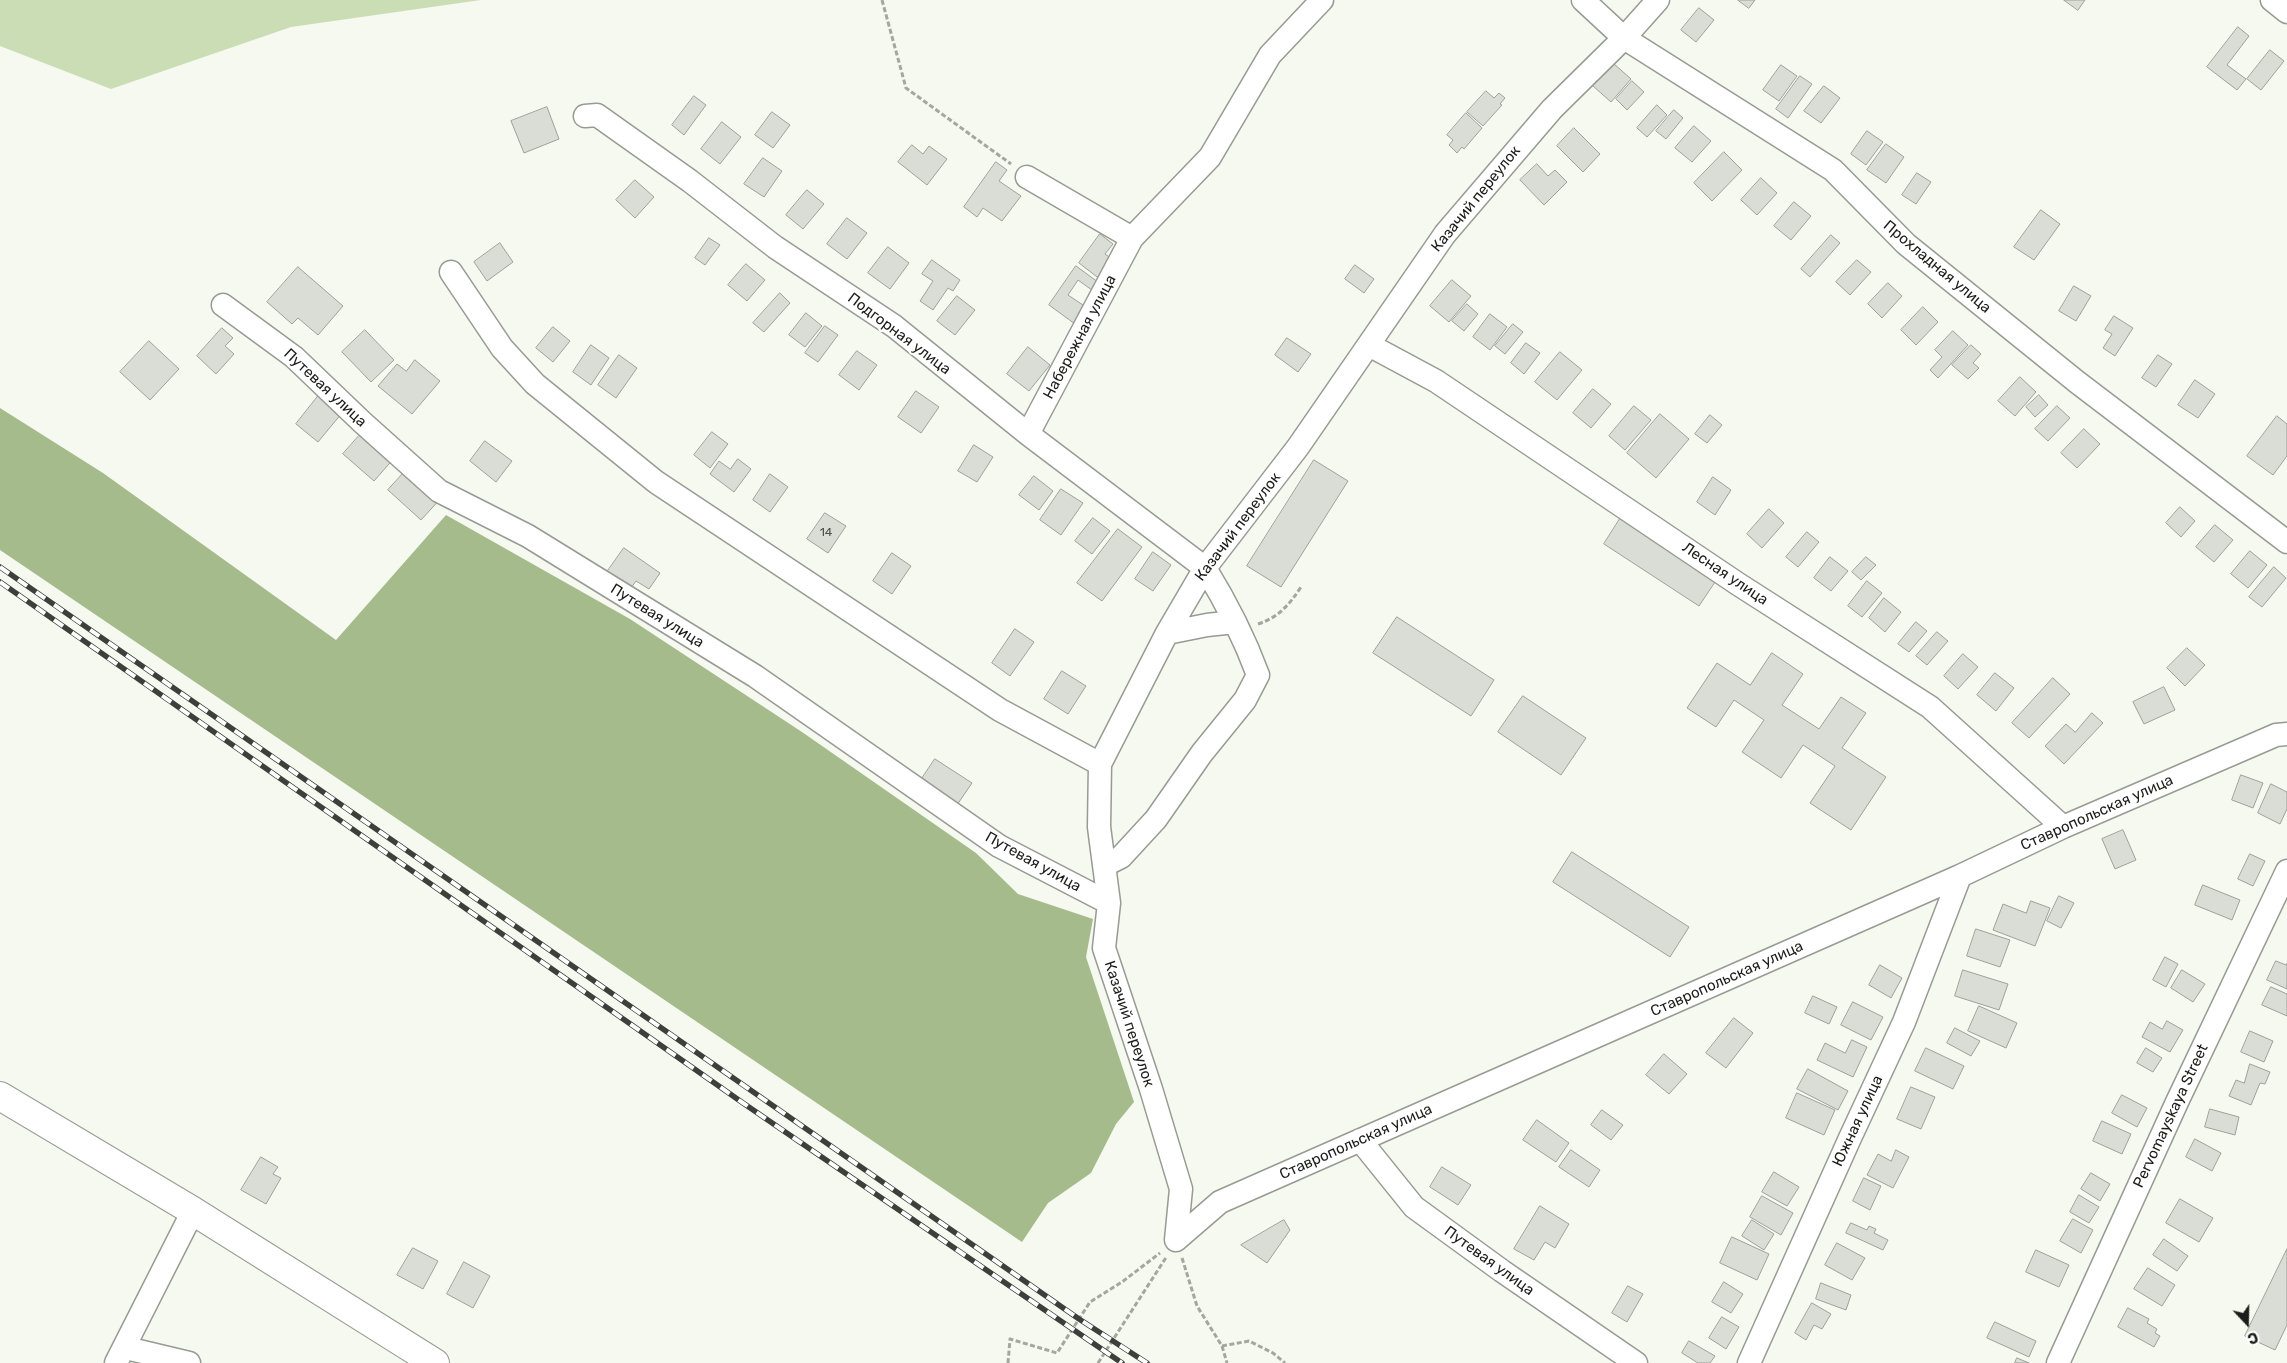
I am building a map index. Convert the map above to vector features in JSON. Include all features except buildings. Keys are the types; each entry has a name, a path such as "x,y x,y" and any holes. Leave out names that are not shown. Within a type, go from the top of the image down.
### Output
{"main road":[{"path":"0,1096 193,1211 435,1363"}],"street":[{"name":"Набережная улица","path":"1028,434 1132,238 1210,157 1270,55 1322,0"},
{"name":"Прохладная улица","path":"1583,0 1624,38 1833,170 1906,244 2077,382 2287,542"},
{"name":"Казачий переулок","path":"1176,1240 1181,1189 1151,1089 1104,948 1109,903 1099,827 1100,764 1167,633 1205,568 1298,447 1445,234 1552,109 1624,38 1658,0"},
{"path":"2272,0 2287,12"},
{"name":"Подгорная улица","path":"585,116 597,115 690,181 775,247 894,326 1028,434 1205,568"},
{"path":"1027,177 1132,238"},
{"path":"451,272 502,348 535,384 656,482 1000,710 1100,764"},
{"name":"Путевая улица","path":"223,305 294,357 362,422 439,491 528,536 755,676 999,846 1109,903"},
{"name":"Лесная улица","path":"1369,345 1436,380 1738,584 1930,707 2063,827"},
{"path":"1105,865 1122,857 1156,819 1202,753 1245,700 1258,675 1248,647 1205,568"},
{"path":"1167,633 1206,625 1235,622"},
{"name":"Ставропольская улица","path":"1176,1240 1220,1202 1960,876 2063,827 2276,735 2287,734"},
{"name":"Pervomayskaya Street","path":"2058,1363 2177,1102 2287,870"},
{"name":"Южная улица","path":"1749,1363 1904,1022 1960,876"},
{"name":"Путевая улица","path":"1360,1140 1414,1207 1502,1271 1636,1363"},
{"path":"189,1363 121,1355 193,1211"}],"path":[{"path":"882,0 906,88 1027,177"},
{"path":"1235,622 1257,624 1273,619 1291,602 1301,587"},
{"path":"1176,1240 1197,1306 1222,1346 1226,1363"},
{"path":"1008,1363 1010,1339 1057,1352 1090,1302 1122,1282 1176,1240"},
{"path":"1098,1363 1176,1240"},
{"path":"1222,1346 1249,1341 1285,1363"}],"green space":[{"path":"0,0 481,0 291,27 111,89 0,46"},
{"path":"0,408 103,473 336,640 446,515 630,619 802,732 976,853 1018,894 1093,919 1086,957 1134,1102 1116,1124 1091,1173 1048,1203 1022,1242 0,550"}],"railway":[{"path":"0,567 1079,1319 1147,1363"},
{"path":"0,582 743,1103 1122,1363"}]}
